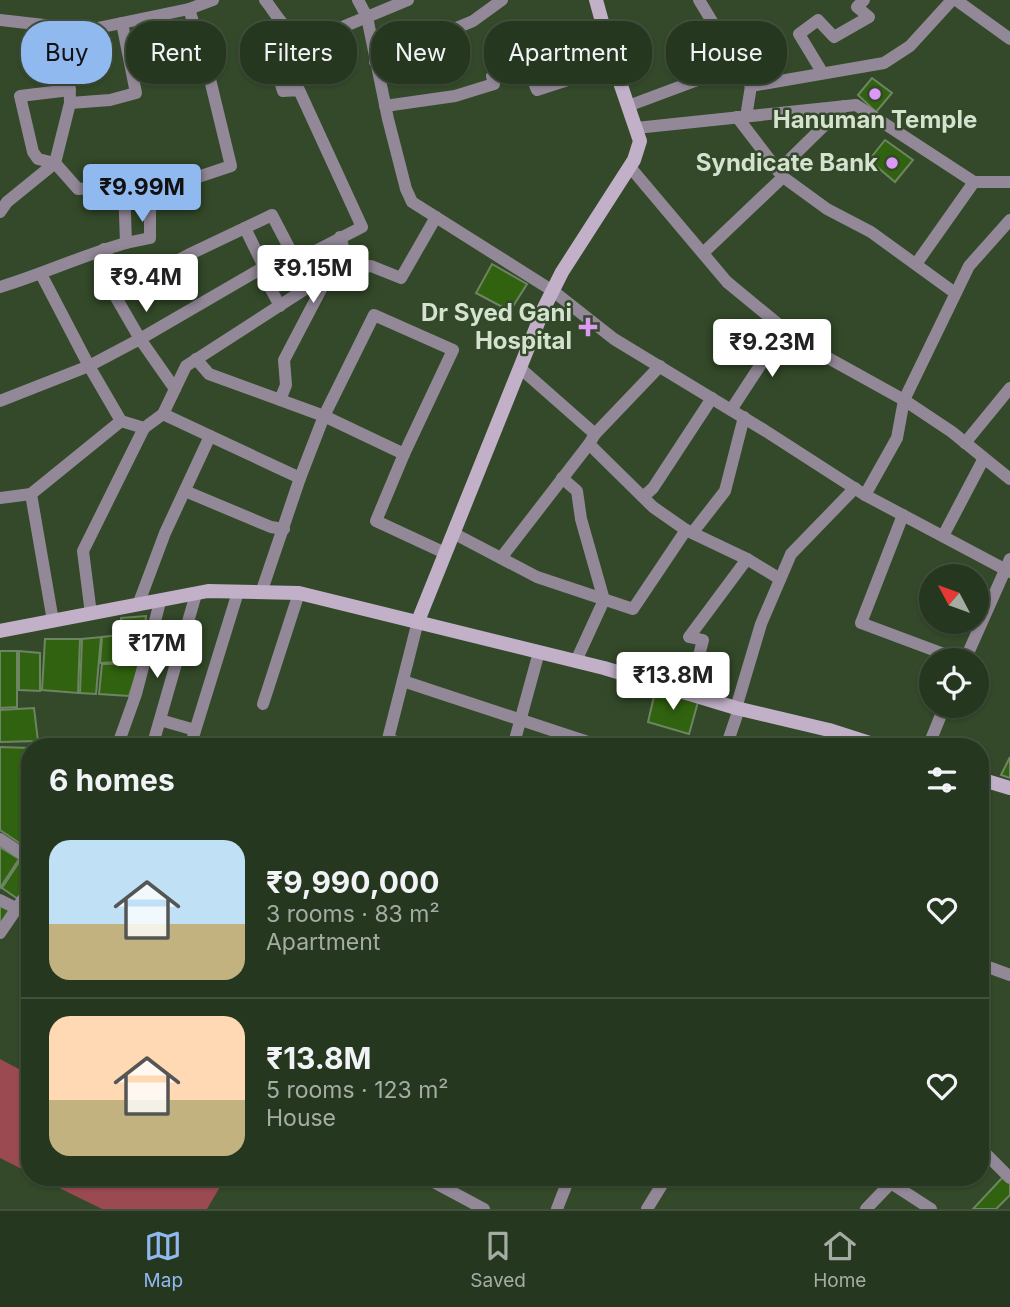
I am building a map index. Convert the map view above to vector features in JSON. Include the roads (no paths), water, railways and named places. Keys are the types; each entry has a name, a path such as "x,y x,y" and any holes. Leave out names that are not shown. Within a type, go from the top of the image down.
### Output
{"main road":[{"path":"596,0 602,21"},
{"path":"418,621 553,290 630,167 640,141 620,84"},
{"path":"0,631 208,591 299,593 576,661 838,738"},
{"path":"989,782 1010,788"}],"street":[{"path":"112,25 189,9 213,0"},
{"path":"265,0 281,21"},
{"path":"358,0 366,17 371,42"},
{"path":"356,21 408,0"},
{"path":"470,21 502,0"},
{"path":"698,0 711,21"},
{"path":"821,72 799,34 817,20 834,37 869,17 857,7 864,0"},
{"path":"742,117 751,86 884,63 910,46 954,0 1010,39"},
{"path":"0,287 104,249 150,238 150,193 230,166 207,67 189,9"},
{"path":"0,20 21,22"},
{"path":"70,103 110,100 136,93 122,23"},
{"path":"0,212 7,202 55,163 70,103 70,84"},
{"path":"175,388 114,294 188,254 272,215 296,261 362,227 299,90 283,91 281,84"},
{"path":"380,84 405,189 412,202 553,290 614,339 860,492 1008,567 968,648"},
{"path":"385,106 454,96 495,84"},
{"path":"534,84 537,90 555,84"},
{"path":"628,106 687,84"},
{"path":"70,90 20,96 33,152 38,159 55,163 78,189 124,187 126,243"},
{"path":"636,128 856,105 974,182 1010,182"},
{"path":"703,253 844,106"},
{"path":"742,117 781,174 827,209 871,232 956,293"},
{"path":"630,167 727,282 784,329 821,354 904,400 1010,479"},
{"path":"916,264 974,182"},
{"path":"91,614 83,551 144,428 163,414 186,366 330,273 371,266 401,278 436,217"},
{"path":"729,738 761,624 791,554 860,492 897,438 904,400 969,266 1010,220"},
{"path":"0,401 89,366 141,339 264,267 245,228"},
{"path":"340,237 351,269"},
{"path":"104,249 123,289"},
{"path":"260,269 281,306"},
{"path":"280,400 286,384 284,360 330,273"},
{"path":"41,274 121,421 144,428"},
{"path":"261,593 324,416 374,315 453,350 376,521 445,553"},
{"path":"732,410 784,329"},
{"path":"196,359 209,374 324,416 404,454"},
{"path":"501,558 592,439 660,366"},
{"path":"520,368 592,439 653,508 780,579"},
{"path":"965,443 1010,388"},
{"path":"643,497 653,488 712,398"},
{"path":"163,414 300,478"},
{"path":"453,533 537,577 633,609 690,531 725,491 744,418"},
{"path":"0,498 31,494 121,421"},
{"path":"138,605 165,533 210,436"},
{"path":"943,536 984,458"},
{"path":"562,478 576,491 581,519 604,600 576,661"},
{"path":"185,491 271,527 284,529"},
{"path":"31,494 54,621"},
{"path":"904,515 861,622 930,648"},
{"path":"689,694 703,640 689,637 747,559"},
{"path":"193,738 237,592"},
{"path":"263,704 299,593"},
{"path":"155,738 196,594"},
{"path":"120,738 136,694 160,602"},
{"path":"388,738 418,621"},
{"path":"516,738 539,652"},
{"path":"403,681 576,738"},
{"path":"932,738 940,718"},
{"path":"160,720 195,730"},
{"path":"0,839 21,853"},
{"path":"0,900 21,911"},
{"path":"0,933 21,902"},
{"path":"989,967 1010,975"},
{"path":"989,1157 1010,1178"},
{"path":"441,1186 484,1209"},
{"path":"557,1209 566,1186"},
{"path":"647,1209 661,1186"},
{"path":"866,1209 883,1186"},
{"path":"896,1186 931,1209"}],"place":[{"name":"Hanuman Temple","path":"875,94"},
{"name":"Syndicate Bank","path":"892,163"},
{"name":"Dr Syed Gani Hospital","path":"588,327"}]}
